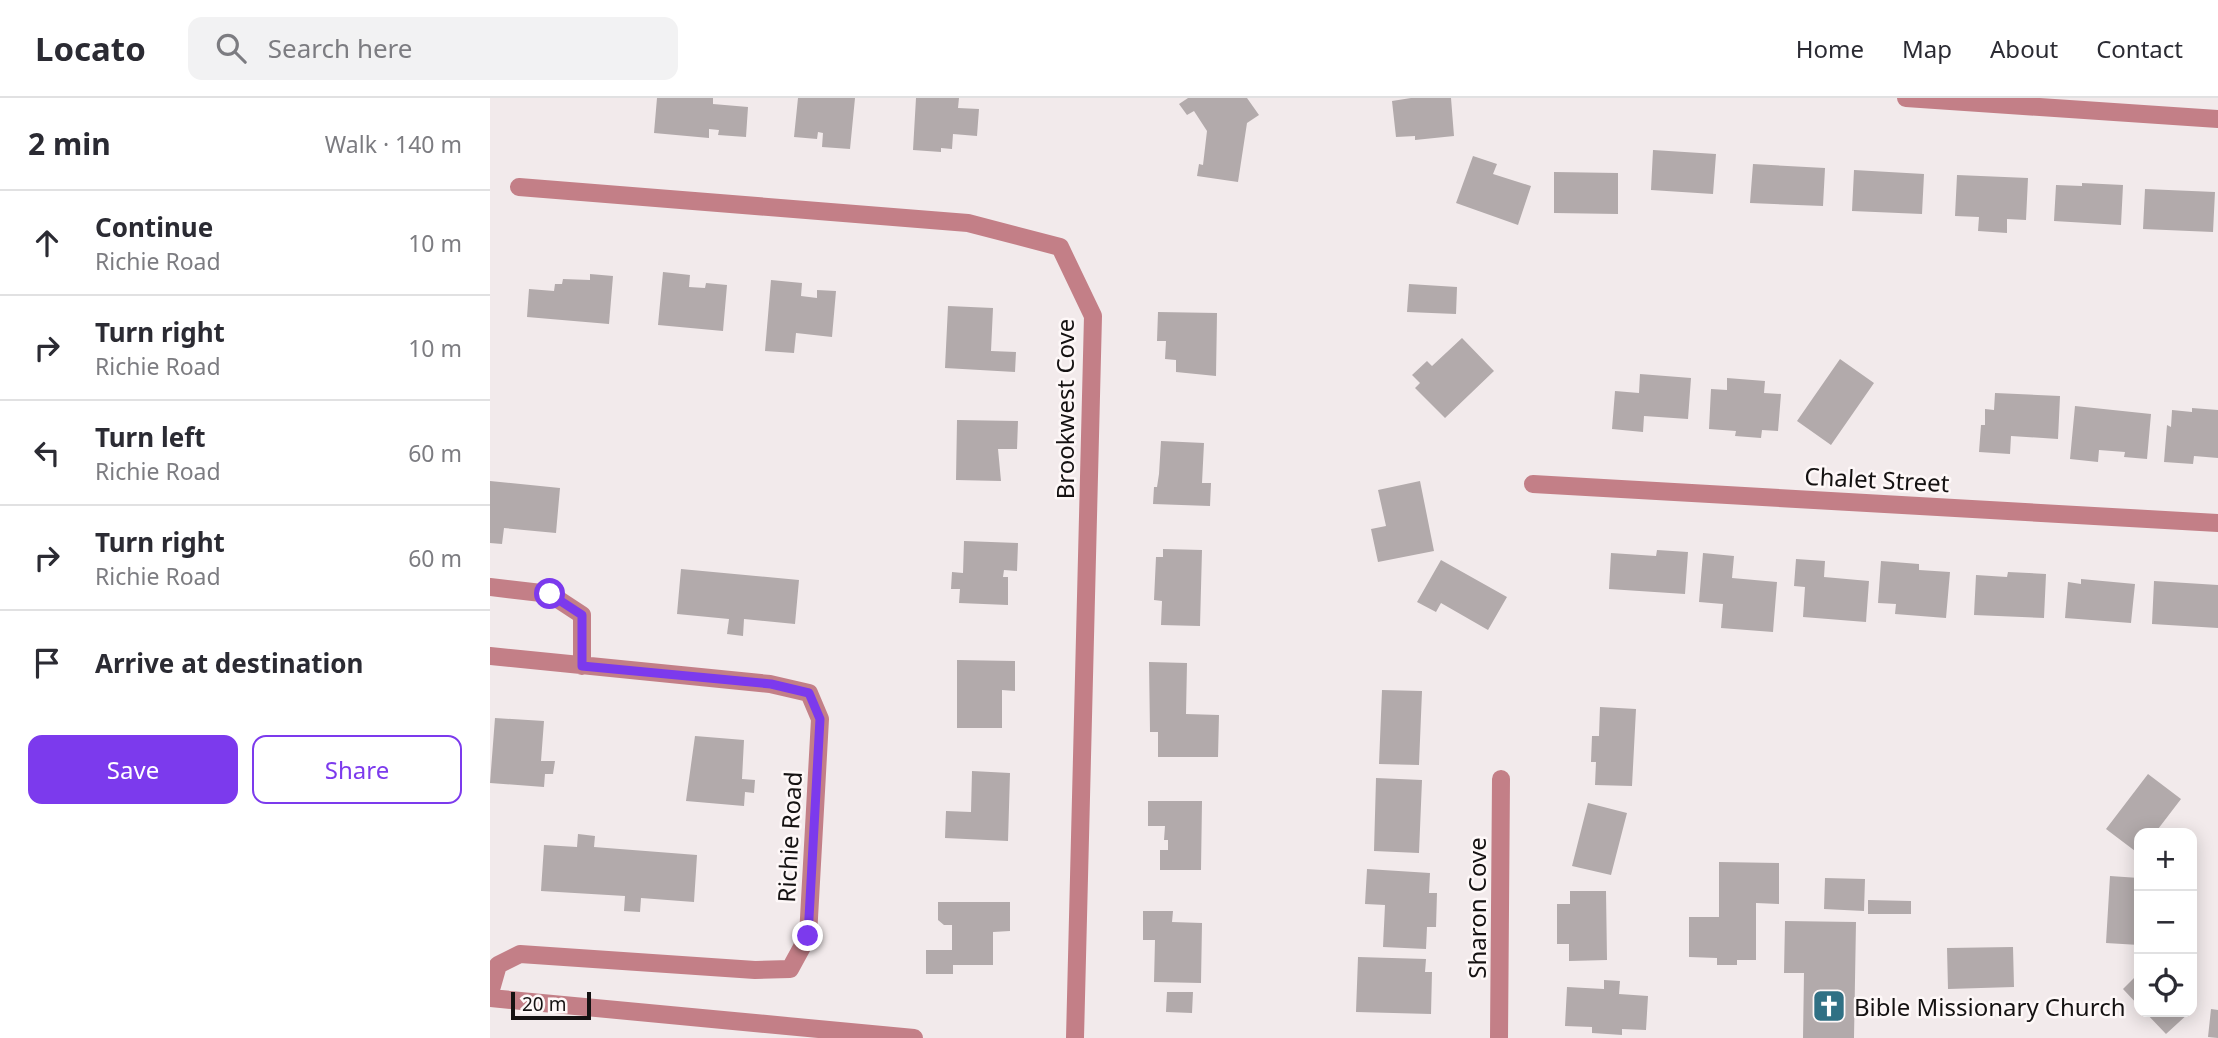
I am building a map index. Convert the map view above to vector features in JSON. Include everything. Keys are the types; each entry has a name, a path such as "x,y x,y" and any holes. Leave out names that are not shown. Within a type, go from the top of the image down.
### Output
{"street":[{"path":"1906,98 2218,119"},
{"name":"Brookwest Cove","path":"519,187 968,222 1060,247 1093,316 1075,1038"},
{"name":"Chalet Street","path":"1533,484 2218,523"},
{"path":"490,587 550,594 582,615 582,666"},
{"name":"Richie Road","path":"490,656 771,684 809,693 820,719 808,936 790,968 755,970 520,954 498,965 490,996 914,1038"},
{"name":"Sharon Cove","path":"1499,1038 1501,779"}],"building":[{"path":"657,98 713,98 713,104 748,107 746,137 718,135 719,130 709,129 709,138 654,133"},
{"path":"798,98 855,98 850,149 822,147 823,133 818,132 817,139 794,137"},
{"path":"916,98 959,98 958,108 979,109 977,136 953,134 952,149 941,148 941,152 913,150"},
{"path":"1188,98 1247,98 1259,115 1247,123 1238,182 1197,176 1199,164 1203,165 1207,131 1194,111 1187,115 1179,104"},
{"path":"1451,98 1454,136 1415,140 1415,136 1396,137 1392,101"},
{"path":"1653,150 1716,154 1713,194 1651,190"},
{"path":"1473,156 1497,164 1493,174 1531,186 1518,225 1456,203"},
{"path":"1753,164 1825,168 1823,206 1750,203"},
{"path":"1854,170 1924,174 1922,214 1852,211"},
{"path":"1554,172 1618,173 1618,214 1554,213"},
{"path":"1957,175 2028,178 2026,220 2007,219 2007,233 1978,231 1979,217 1955,216"},
{"path":"2082,183 2123,185 2121,225 2054,221 2056,185 2082,186"},
{"path":"2145,189 2215,192 2213,232 2143,229"},
{"path":"663,272 690,275 689,287 705,288 706,283 727,285 723,331 658,325"},
{"path":"590,274 613,276 609,324 527,317 529,289 554,291 555,284 562,284 563,279 590,280"},
{"path":"771,280 802,283 801,296 817,298 817,290 836,291 832,337 796,333 794,353 765,351"},
{"path":"1409,284 1457,287 1456,314 1407,312"},
{"path":"948,306 993,308 991,351 1016,352 1015,372 945,368"},
{"path":"1158,312 1217,313 1216,376 1176,372 1176,360 1165,359 1166,341 1157,341"},
{"path":"1462,338 1494,371 1445,418 1415,388 1420,383 1412,375 1427,361 1432,366"},
{"path":"1840,359 1874,383 1831,445 1797,421"},
{"path":"1640,374 1691,378 1688,419 1644,416 1643,432 1612,429 1615,391 1639,393"},
{"path":"1727,378 1765,381 1764,393 1781,394 1778,431 1762,430 1761,438 1735,436 1736,431 1709,429 1711,389 1727,390"},
{"path":"1995,393 2060,396 2058,439 2011,436 2010,454 1979,452 1981,425 1985,425 1985,409 1994,410"},
{"path":"2075,406 2151,414 2147,459 2124,457 2125,452 2099,450 2098,462 2070,459"},
{"path":"2192,408 2218,410 2218,458 2194,456 2193,464 2164,462 2167,425 2171,427 2172,410 2192,412"},
{"path":"957,420 1018,421 1017,449 998,449 1001,481 956,480"},
{"path":"1161,441 1204,443 1202,483 1211,483 1210,506 1153,504 1154,487 1157,487 1159,474"},
{"path":"490,481 560,488 556,533 504,528 502,544 490,543"},
{"path":"1420,481 1434,551 1378,562 1371,529 1386,526 1378,490"},
{"path":"964,541 1018,543 1017,571 1004,570 1003,577 1008,577 1008,605 959,603 960,589 951,589 952,572 963,573"},
{"path":"1163,549 1202,550 1200,626 1161,625 1162,601 1154,600 1156,557 1163,557"},
{"path":"1657,550 1688,552 1685,594 1609,589 1611,553 1656,556"},
{"path":"1703,553 1734,556 1732,578 1777,582 1773,632 1721,628 1723,604 1699,602"},
{"path":"1796,559 1825,561 1824,577 1869,581 1866,622 1803,617 1805,587 1794,586"},
{"path":"1441,560 1507,597 1488,630 1441,603 1436,612 1417,602"},
{"path":"1881,561 1919,564 1919,570 1950,572 1946,618 1895,614 1896,604 1878,603"},
{"path":"681,569 799,580 795,624 744,619 743,636 727,634 729,619 677,614"},
{"path":"2008,572 2046,574 2044,618 1974,615 1976,575 2007,577"},
{"path":"2081,579 2135,584 2131,623 2065,618 2068,582 2081,584"},
{"path":"2154,581 2218,585 2218,628 2152,624"},
{"path":"957,660 1015,661 1015,691 1002,690 1002,728 957,728"},
{"path":"1149,662 1187,663 1186,714 1219,715 1218,757 1158,757 1158,732 1150,732"},
{"path":"1382,690 1422,691 1419,765 1379,764"},
{"path":"1600,707 1636,709 1632,786 1595,785 1596,762 1591,762 1592,736 1599,736"},
{"path":"495,718 544,721 541,761 555,761 553,774 545,774 544,787 490,783"},
{"path":"695,736 744,740 742,779 755,780 754,793 745,792 744,806 686,801"},
{"path":"972,771 1010,773 1008,841 945,838 946,811 971,812"},
{"path":"2148,774 2181,799 2159,828 2134,828 2134,850 2106,829"},
{"path":"1376,778 1422,780 1419,853 1374,851"},
{"path":"1148,801 1202,801 1201,870 1160,870 1160,850 1168,850 1168,840 1164,840 1165,826 1148,826"},
{"path":"1588,803 1627,813 1611,875 1572,866"},
{"path":"578,834 595,836 594,847 697,855 694,902 641,898 640,912 624,911 625,896 541,891 544,845 577,847"},
{"path":"1719,862 1779,863 1779,904 1756,903 1756,960 1737,960 1737,965 1717,965 1717,958 1689,957 1689,917 1719,917"},
{"path":"1367,869 1430,873 1429,893 1437,893 1436,927 1427,927 1426,949 1383,947 1385,905 1365,904"},
{"path":"2110,876 2134,878 2134,945 2106,943"},
{"path":"1825,878 1865,879 1864,911 1824,909"},
{"path":"1570,891 1606,891 1607,960 1569,961 1569,944 1557,944 1557,904 1570,904"},
{"path":"1868,900 1911,901 1911,914 1868,914"},
{"path":"938,902 1010,902 1010,931 993,932 993,965 953,965 953,974 926,974 926,950 952,950 952,925 944,925 938,920"},
{"path":"1143,911 1173,911 1172,922 1202,923 1201,983 1154,982 1155,940 1143,940"},
{"name":"Bible Missionary Church","path":"1785,921 1856,922 1854,1038 1803,1038 1804,973 1784,973"},
{"path":"2013,947 2014,987 1948,989 1947,948"},
{"path":"1358,957 1426,959 1425,972 1432,972 1431,1014 1356,1012"},
{"path":"2134,978 2134,1001 2123,989"},
{"path":"1604,980 1620,981 1619,994 1648,996 1646,1030 1622,1029 1622,1035 1592,1033 1592,1027 1565,1026 1567,987 1604,989"},
{"path":"1167,992 1193,992 1192,1013 1166,1012"},
{"path":"2211,1009 2218,1010 2218,1038 2208,1037"},
{"path":"2150,1017 2185,1017 2166,1034"}],"place":[{"name":"Bible Missionary Church","path":"1829,1006"}],"route":[{"path":"550,594 582,615 582,666 771,684 809,693 820,719 808,936"}]}
